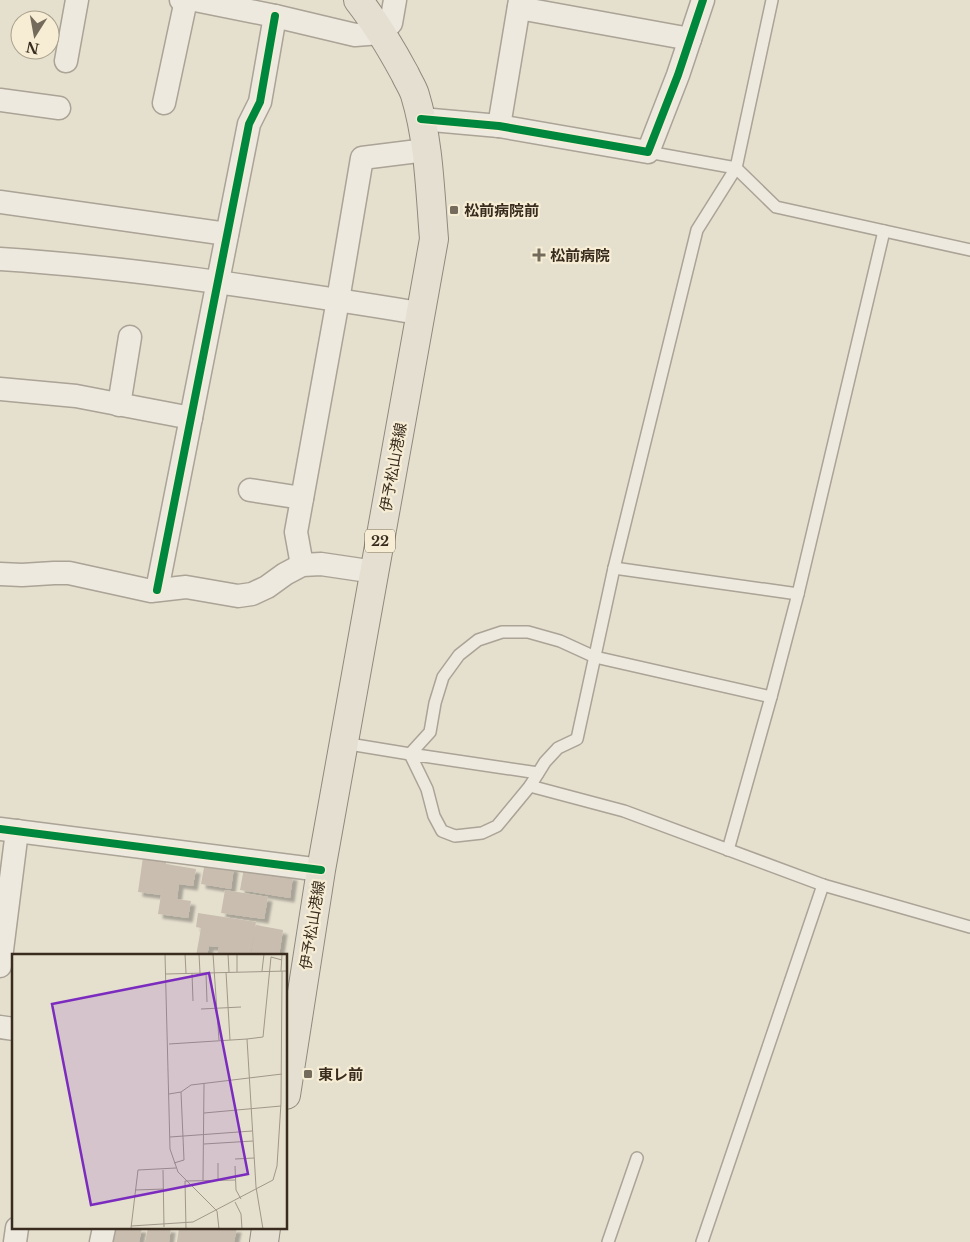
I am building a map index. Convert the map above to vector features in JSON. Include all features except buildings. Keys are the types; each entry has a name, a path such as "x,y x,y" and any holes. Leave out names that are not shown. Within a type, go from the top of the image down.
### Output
{"main road":[{"name":"伊予松山港線","path":"288,1083 320,870 434,239 426,150 414,93 397,58 370,15 358,0"}],"street":[{"path":"66,61 77,0"},
{"path":"181,0 195,0 275,16 354,35 380,33 391,23 395,0"},
{"path":"164,103 186,0"},
{"path":"421,119 499,126 648,152 678,75 703,0"},
{"path":"499,126 520,4 690,39"},
{"path":"157,590 248,124 260,102 275,16"},
{"path":"0,100 59,108"},
{"path":"302,565 296,532 362,158 426,150"},
{"path":"0,202 227,234"},
{"path":"0,259 43,262 218,282 420,313"},
{"path":"119,405 130,337"},
{"path":"0,389 76,396 191,418"},
{"path":"250,490 302,498"},
{"path":"0,574 70,574 151,591 186,587 238,596 252,594 302,565 321,564 375,572"},
{"path":"0,966 9,830 320,870"}],"lane":[{"path":"410,754 426,789 434,816 442,831 455,836 482,833 497,826 530,786 545,762 558,748 577,739 614,568 697,230 736,168 772,0"},
{"path":"648,152 736,168 776,207 970,250"},
{"path":"728,850 798,594 884,231"},
{"path":"614,568 798,594"},
{"path":"410,754 430,732 435,703 443,677 459,654 478,640 502,632 528,632 560,640 595,657 771,697"},
{"path":"343,743 538,773"},
{"path":"530,786 624,811 823,885 970,927"},
{"path":"702,1242 823,885"},
{"path":"608,1242 637,1158"}],"cycle path":[{"path":"421,119 499,126 648,152 678,75 703,0"},
{"path":"157,590 249,124 260,102 275,16"},
{"path":"0,829 321,870"}],"place":[{"name":"松前病院前","path":"454,210"},
{"name":"松前病院","path":"539,255"},
{"name":"東レ前","path":"308,1074"}]}
